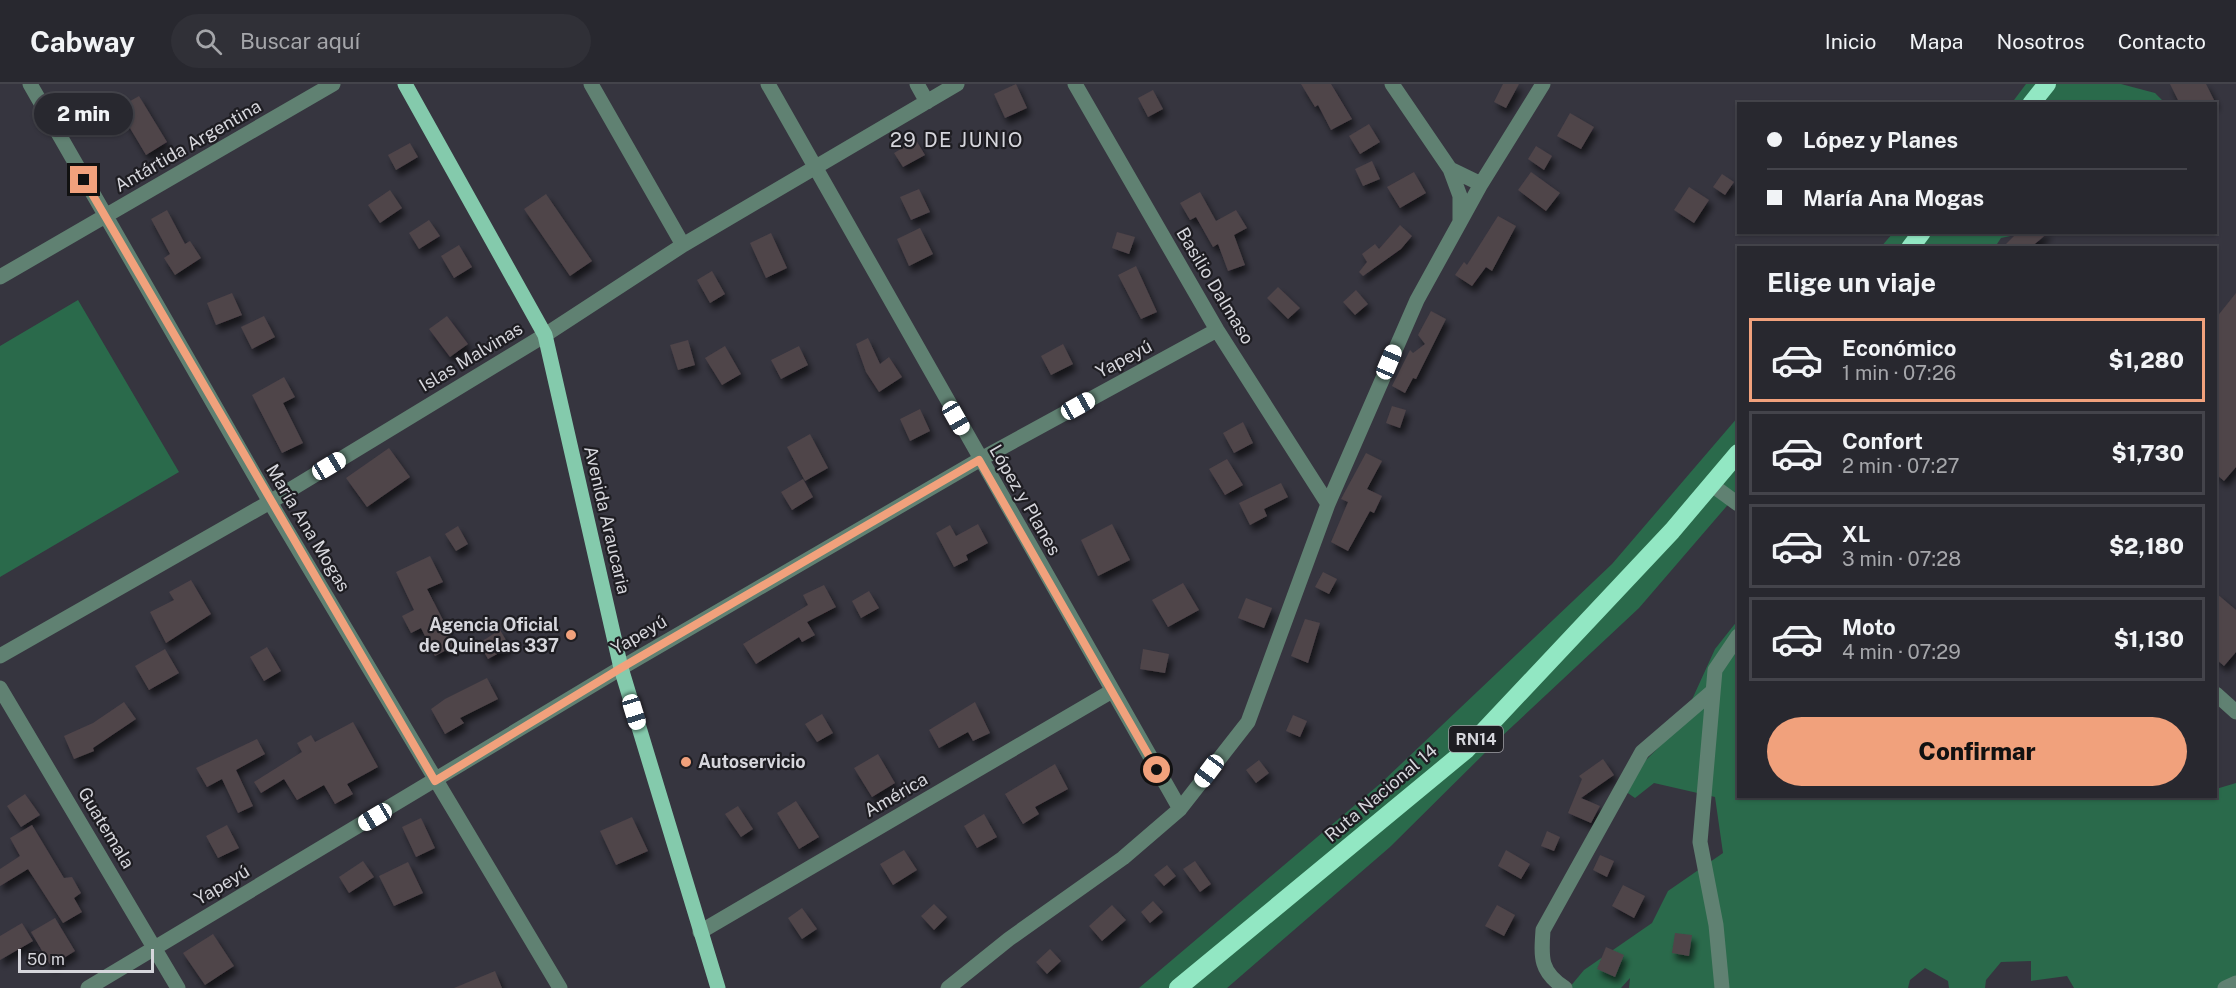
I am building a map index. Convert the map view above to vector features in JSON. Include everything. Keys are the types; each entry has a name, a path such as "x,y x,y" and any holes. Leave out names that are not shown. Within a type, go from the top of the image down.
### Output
{"highway":[{"path":"2033,102 2047,84"},
{"path":"1912,246 1921,234"},
{"name":"Ruta Nacional 14","path":"1178,988 1466,750 1672,531 1737,454"}],"main road":[{"name":"Avenida Araucaria","path":"405,84 545,335 621,668 718,988"}],"street":[{"name":"María Ana Mogas","path":"30,84 270,502 560,988"},
{"name":"Antártida Argentina","path":"0,277 333,84"},
{"path":"591,84 683,245"},
{"name":"López y Planes","path":"768,84 979,460 1180,809"},
{"path":"917,84 927,102"},
{"name":"Islas Malvinas","path":"0,656 270,502 545,335 683,245 957,84"},
{"name":"Basilio Dalmaso","path":"1075,84 1218,330 1328,504"},
{"path":"1392,84 1450,169 1460,196 1460,221"},
{"path":"948,988 1009,939 1123,858 1180,809 1248,722 1328,504 1417,300 1481,184 1543,84"},
{"path":"1450,169 1481,184"},
{"name":"Yapeyú","path":"88,988 621,668 979,460 1218,330"},
{"path":"1712,484 1737,503"},
{"path":"1722,988 1716,925 1700,843 1715,670 1737,637"},
{"name":"Guatemala","path":"0,688 178,988"},
{"name":"América","path":"700,932 1112,691"},
{"path":"1565,988 1550,978 1541,956 1543,930 1642,752 1713,691"},
{"path":"2217,695 2236,712"},
{"path":"2225,988 2236,982"}],"green space":[{"path":"2026,84 2121,84 2155,93 2164,102 2012,102"},
{"path":"1892,234 2020,234 2001,238 1996,246 1882,246"},
{"path":"78,300 179,472 0,577 0,346"},
{"path":"1737,418 1737,494 1639,608 1501,737 1390,847 1227,988 1139,988 1381,783 1612,564"},
{"path":"1737,621 1737,798 2217,798 2217,789 2236,783 2236,988 2074,988 2067,976 2031,981 2031,961 2001,962 1986,980 1985,988 1949,988 1948,981 1925,968 1910,980 1908,988 1629,988 1630,978 1621,988 1569,988 1584,970 1652,923 1668,891 1723,853 1715,797 1654,783 1635,798 1619,787 1680,726 1715,649"}],"building":[{"path":"1016,84 1027,108 1005,118 994,94"},
{"path":"1301,84 1331,84 1352,119 1331,130 1318,105 1315,107"},
{"path":"1503,84 1519,84 1506,108 1494,102"},
{"path":"2170,84 2206,84 2215,102 2179,102"},
{"path":"1153,90 1163,109 1148,117 1138,98"},
{"path":"139,96 167,142 146,155 118,108"},
{"path":"1570,113 1594,127 1581,149 1557,136"},
{"path":"1369,124 1380,142 1360,154 1349,136"},
{"path":"916,140 925,155 903,167 894,153"},
{"path":"410,143 418,157 396,170 388,155"},
{"path":"1536,146 1552,156 1544,170 1528,159"},
{"path":"1372,161 1380,179 1363,186 1355,169"},
{"path":"1414,172 1426,193 1400,208 1387,187"},
{"path":"1531,172 1560,193 1546,211 1518,190"},
{"path":"1722,174 1734,182 1725,195 1713,187"},
{"path":"1689,187 1709,200 1694,223 1674,210"},
{"path":"919,189 930,212 911,220 900,197"},
{"path":"390,190 402,208 380,223 368,205"},
{"path":"1200,192 1216,221 1236,210 1247,228 1234,235 1245,265 1228,271 1218,244 1213,247 1196,217 1190,220 1180,203"},
{"path":"546,194 592,261 570,276 524,209"},
{"path":"167,210 185,244 190,241 201,258 175,275 164,258 170,254 151,219"},
{"path":"1498,216 1516,226 1492,271 1486,267 1472,286 1455,275 1464,262 1467,265"},
{"path":"429,220 440,236 419,249 409,233"},
{"path":"1400,225 1412,236 1401,249 1363,276 1359,272 1367,262 1362,254 1375,244 1379,249"},
{"path":"920,228 933,254 909,266 897,239"},
{"path":"1117,232 1135,237 1129,254 1112,248"},
{"path":"771,233 787,268 766,278 750,243"},
{"path":"2016,234 2047,234 2032,246 2004,246"},
{"path":"459,245 472,267 454,278 441,256"},
{"path":"1136,266 1157,312 1141,319 1118,275"},
{"path":"712,271 725,294 710,303 697,280"},
{"path":"1278,287 1300,308 1288,319 1267,298"},
{"path":"1356,290 1368,304 1355,315 1343,302"},
{"path":"232,293 242,315 216,325 207,303"},
{"path":"2236,293 2236,467 2224,481 2217,475 2217,317"},
{"path":"1431,311 1446,319 1416,379 1413,378 1405,393 1392,386 1410,350 1413,353 1425,344 1418,335"},
{"path":"264,316 275,337 252,349 241,327"},
{"path":"447,316 468,344 450,357 429,329"},
{"path":"868,338 880,364 889,357 902,377 879,392 866,372 856,344"},
{"path":"688,340 695,365 678,370 670,345"},
{"path":"1063,344 1073,364 1051,375 1041,356"},
{"path":"725,346 741,374 722,385 705,358"},
{"path":"799,346 808,365 781,379 771,360"},
{"path":"284,377 295,397 283,403 303,443 282,453 252,395"},
{"path":"1392,406 1406,410 1400,428 1386,423"},
{"path":"920,409 930,431 910,441 900,419"},
{"path":"1243,422 1253,443 1234,453 1223,433"},
{"path":"810,434 828,468 805,481 787,447"},
{"path":"389,448 410,477 367,507 346,478"},
{"path":"1366,453 1382,461 1367,489 1382,496 1374,513 1370,511 1348,551 1331,542 1348,502 1341,499"},
{"path":"1227,459 1243,485 1225,495 1209,469"},
{"path":"803,479 813,497 792,510 781,492"},
{"path":"1281,483 1288,497 1264,509 1267,516 1250,525 1239,503"},
{"path":"978,524 988,543 966,555 968,560 954,567 936,533 950,525 956,536"},
{"path":"1112,524 1130,560 1098,576 1081,540"},
{"path":"458,526 468,544 456,551 445,534"},
{"path":"430,556 443,582 427,589 456,645 435,656 421,628 411,633 402,616 414,610 396,572"},
{"path":"1323,572 1337,579 1329,594 1315,587"},
{"path":"191,580 211,614 166,643 150,612 174,600 169,592"},
{"path":"1183,583 1199,610 1168,627 1152,600"},
{"path":"824,585 836,607 807,622 815,635 802,642 799,637 756,664 743,644 808,605 803,595"},
{"path":"869,591 879,608 861,618 852,601"},
{"path":"2217,594 2236,610 2236,652 2224,666 2217,660"},
{"path":"1246,598 1272,608 1264,628 1238,618"},
{"path":"1305,619 1320,623 1308,663 1291,656"},
{"path":"500,630 510,647 488,659 479,643"},
{"path":"267,647 281,671 264,681 250,657"},
{"path":"165,649 179,673 149,690 135,666"},
{"path":"1143,649 1169,654 1165,673 1140,669"},
{"path":"487,678 498,699 460,718 464,723 445,734 431,709 445,699"},
{"path":"124,702 136,719 93,748 94,751 74,759 64,736 93,723"},
{"path":"975,702 990,733 973,741 968,732 939,748 929,730"},
{"path":"822,714 833,733 817,742 805,724"},
{"path":"1293,715 1307,721 1300,737 1286,731"},
{"path":"353,722 378,767 347,784 353,794 335,804 324,785 297,800 284,779 261,793 254,782 302,752 297,743 311,735 315,742"},
{"path":"257,739 265,754 236,770 253,806 238,813 222,779 207,787 196,768"},
{"path":"878,754 895,783 872,797 854,768"},
{"path":"1603,759 1614,775 1581,798 1600,806 1591,823 1568,813 1582,779 1579,776"},
{"path":"1259,760 1269,773 1256,783 1246,770"},
{"path":"1055,764 1068,789 1035,807 1039,814 1023,824 1005,794"},
{"path":"25,794 40,815 21,827 7,806"},
{"path":"796,801 819,837 799,849 777,813"},
{"path":"738,806 753,829 741,837 725,814"},
{"path":"984,814 997,837 977,848 964,826"},
{"path":"632,817 648,851 616,865 600,831"},
{"path":"421,818 435,848 416,857 402,827"},
{"path":"32,825 64,878 72,877 81,893 74,898 82,912 63,923 28,869 0,886 0,869 20,856 10,838"},
{"path":"227,825 239,848 218,858 206,836"},
{"path":"1547,831 1560,837 1554,851 1541,846"},
{"path":"904,850 917,870 893,885 880,864"},
{"path":"1506,850 1530,864 1521,879 1498,866"},
{"path":"1600,855 1614,861 1607,877 1593,870"},
{"path":"363,861 374,877 349,893 339,877"},
{"path":"1195,861 1211,884 1200,892 1183,869"},
{"path":"408,862 423,893 394,906 379,876"},
{"path":"1167,865 1176,876 1164,886 1154,875"},
{"path":"1623,885 1645,896 1634,918 1612,906"},
{"path":"1153,901 1163,912 1150,923 1141,912"},
{"path":"934,904 947,917 934,930 921,916"},
{"path":"1112,905 1126,920 1102,941 1089,926"},
{"path":"1497,905 1515,915 1504,936 1485,926"},
{"path":"802,908 817,929 802,939 788,918"},
{"path":"55,918 75,951 51,966 31,932"},
{"path":"22,923 33,941 0,960 0,936"},
{"path":"1675,933 1692,935 1689,956 1672,953"},
{"path":"213,934 234,966 205,985 183,953"},
{"path":"1606,947 1624,955 1615,977 1597,969"},
{"path":"1050,949 1061,961 1047,974 1036,962"},
{"path":"495,971 502,988 454,988"}],"place":[{"name":"Agencia Oficial de Quinelas 337","path":"571,635"},
{"name":"Autoservicio","path":"686,762"}],"district":[{"name":"29 DE JUNIO","path":"957,140"}],"route":[{"path":"84,180 435,781 621,668 979,460 1157,770"}]}
